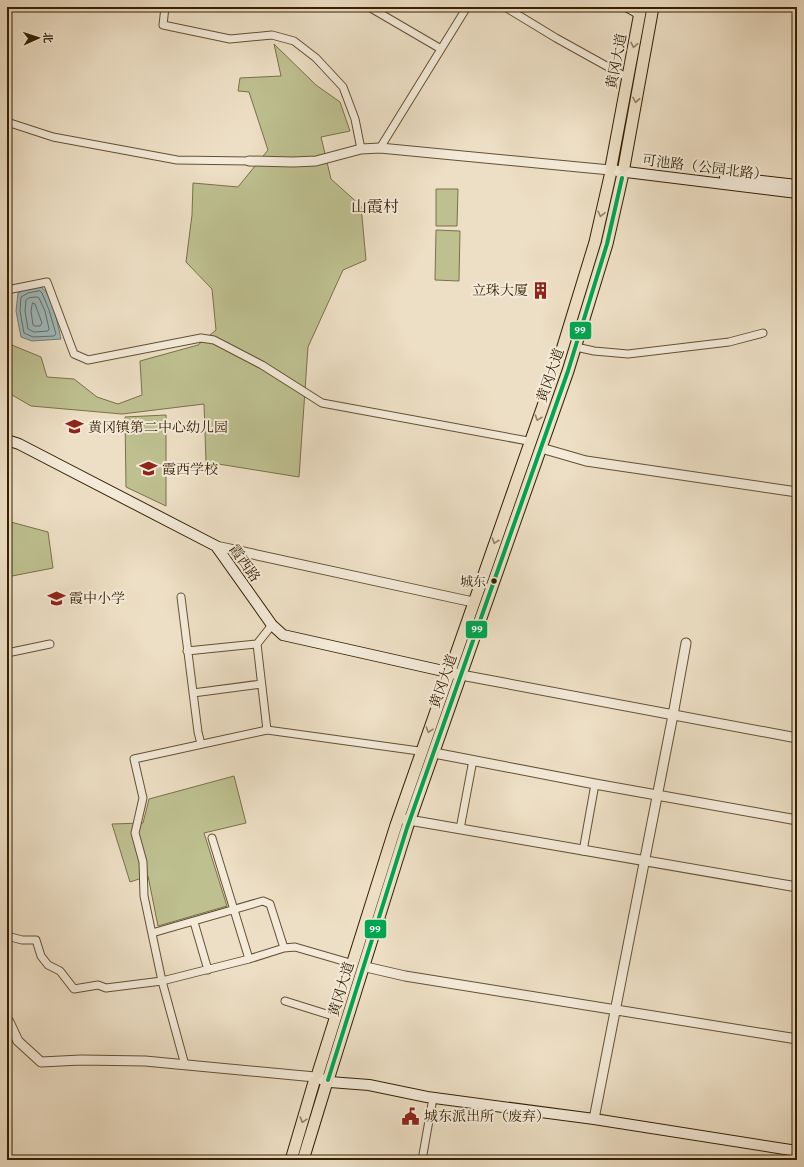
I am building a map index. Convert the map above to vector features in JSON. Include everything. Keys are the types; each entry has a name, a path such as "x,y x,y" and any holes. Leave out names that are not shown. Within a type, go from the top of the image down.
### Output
{"main road":[{"path":"628,7 640,10"},
{"name":"黄冈大道","path":"304,1160 407,828 568,371 607,244 623,172 653,7"},
{"name":"黄冈大道","path":"291,1160 396,824 557,366 595,242 611,169 640,10"},
{"name":"可池路（公园北路）","path":"611,169 797,185"},
{"name":"可池路（公园北路）","path":"611,169 797,193"},
{"name":"霞西路","path":"7,440 20,444 216,546 272,625 283,635 461,675"},
{"path":"316,1077 330,1082 369,1085 433,1098 594,1119 797,1151"}],"street":[{"path":"165,7 163,25 230,39 272,35 294,40 316,58 343,87 354,119 362,150"},
{"path":"369,7 441,50"},
{"path":"380,148 467,7"},
{"path":"506,7 556,38 628,78"},
{"path":"7,122 53,137 177,160 316,161 362,150 380,148 611,169"},
{"path":"7,290 47,282 74,354 88,360 190,340 202,338 208,339 223,344 262,365 322,403 528,441"},
{"path":"576,347 594,352 628,354 729,342 763,332"},
{"path":"540,448 586,460 797,492"},
{"path":"216,546 473,602"},
{"path":"181,597 198,732 201,744"},
{"path":"267,730 257,644 272,625"},
{"path":"594,1119 658,795 686,643"},
{"path":"7,653 50,644"},
{"path":"187,651 257,644"},
{"path":"461,675 797,738"},
{"path":"193,692 261,684"},
{"path":"185,1065 162,981 144,896 143,862 135,834 143,798 134,759 267,730 420,751"},
{"path":"434,753 595,784 797,820"},
{"path":"460,829 473,760"},
{"path":"583,851 595,784"},
{"path":"398,817 411,821 797,887"},
{"path":"212,838 249,959"},
{"path":"152,933 263,901 270,904 284,948"},
{"path":"194,922 208,970"},
{"path":"7,936 22,940 36,940 41,956 44,960 48,965 60,971 74,989 98,985 106,988 162,981 249,959 284,948 295,947 350,963"},
{"path":"366,966 405,976 797,1039"},
{"path":"285,1001 334,1016"},
{"path":"7,1022 9,1022 18,1041 41,1062 81,1060 145,1061 316,1077"},
{"path":"422,1160 433,1098"}],"green space":[{"path":"274,44 316,85 340,102 350,131 321,137 331,179 361,206 366,260 343,270 308,347 299,477 206,462 204,404 122,414 31,406 7,392 7,343 41,357 47,377 74,379 97,397 118,404 142,395 140,361 198,345 216,330 212,289 186,262 192,215 193,183 238,187 268,150 249,92 238,91 240,78 281,76"},
{"path":"436,189 458,189 457,226 436,226"},
{"path":"436,230 460,231 459,281 435,280"},
{"path":"166,415 166,506 126,487 125,417"},
{"path":"7,521 48,532 53,568 7,577"},
{"path":"234,776 246,823 204,833 227,906 158,926 148,876 130,882 112,824 143,823 149,799"}],"water":[{"path":"41,287 49,296 52,303 61,339 32,341 21,337 16,311 18,293 26,289"}],"transit line":[{"name":"99","path":"328,1080 407,828 568,371 607,244 622,178"}],"place":[{"name":"立珠大厦","path":"541,290"},
{"name":"黄冈镇第二中心幼儿园","path":"75,427"},
{"name":"霞西学校","path":"149,469"},
{"name":"城东","path":"494,581"},
{"name":"霞中小学","path":"56,598"},
{"name":"城东派出所（废弃）","path":"411,1116"}],"district":[{"name":"山霞村","path":"375,206"}]}
